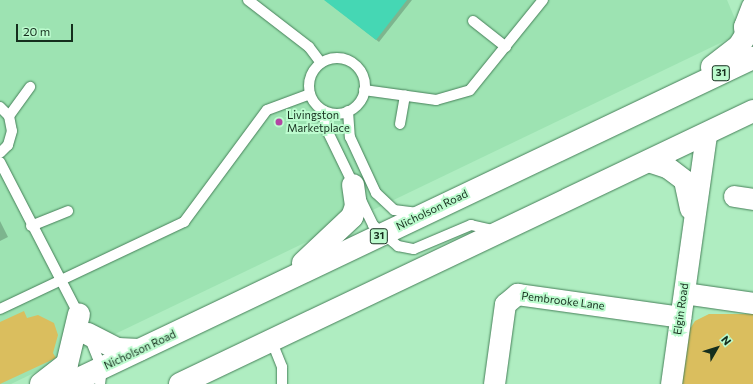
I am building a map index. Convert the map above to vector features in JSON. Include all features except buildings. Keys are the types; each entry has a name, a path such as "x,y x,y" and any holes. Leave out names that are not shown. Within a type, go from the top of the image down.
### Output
{"main road":[{"path":"689,88 699,75 738,46 746,35 745,27 753,6"},
{"name":"Nicholson Road","path":"68,384 101,376 140,350 753,58"},
{"path":"180,384 272,342 753,111"},
{"path":"292,277 352,217 356,206 353,185"},
{"path":"41,384 67,364 79,314"},
{"path":"88,334 118,349 140,350"}],"street":[{"name":"Elgin Road","path":"671,384 706,134"},
{"name":"Elgin Road","path":"648,162 667,167 684,180 689,192 691,234"},
{"path":"684,293 753,303"},
{"name":"Pembrooke Lane","path":"494,384 505,304 517,294 680,317"}],"lane":[{"path":"248,0 309,47 321,63"},
{"path":"364,90 436,100 470,90 543,0"},
{"path":"473,21 506,47"},
{"path":"333,58 352,62 363,78 364,90 360,103 348,111 334,114 324,111 310,94 310,75 321,63 333,58"},
{"path":"9,116 30,87"},
{"path":"0,309 60,279 184,222 267,110 310,94"},
{"path":"400,124 405,95"},
{"path":"0,107 9,116 11,138 0,153"},
{"path":"324,111 325,126 372,225 398,246 414,249 472,225 502,232"},
{"path":"348,111 350,137 376,193 394,210 419,213 437,208"},
{"path":"0,162 31,226 79,314 88,334 101,376"},
{"path":"31,226 68,211"},
{"path":"272,342 282,367 282,384"}],"shaded area":[{"name":"Livingston Marketplace","path":"0,0 727,0 741,33 11,384 0,384"},
{"path":"24,311 27,318 38,315 54,323 58,335 53,353 56,358 0,384 0,322"},
{"path":"709,314 753,314 753,384 681,384 688,332 695,321"}],"place":[{"name":"Livingston Marketplace","path":"279,122"}]}
